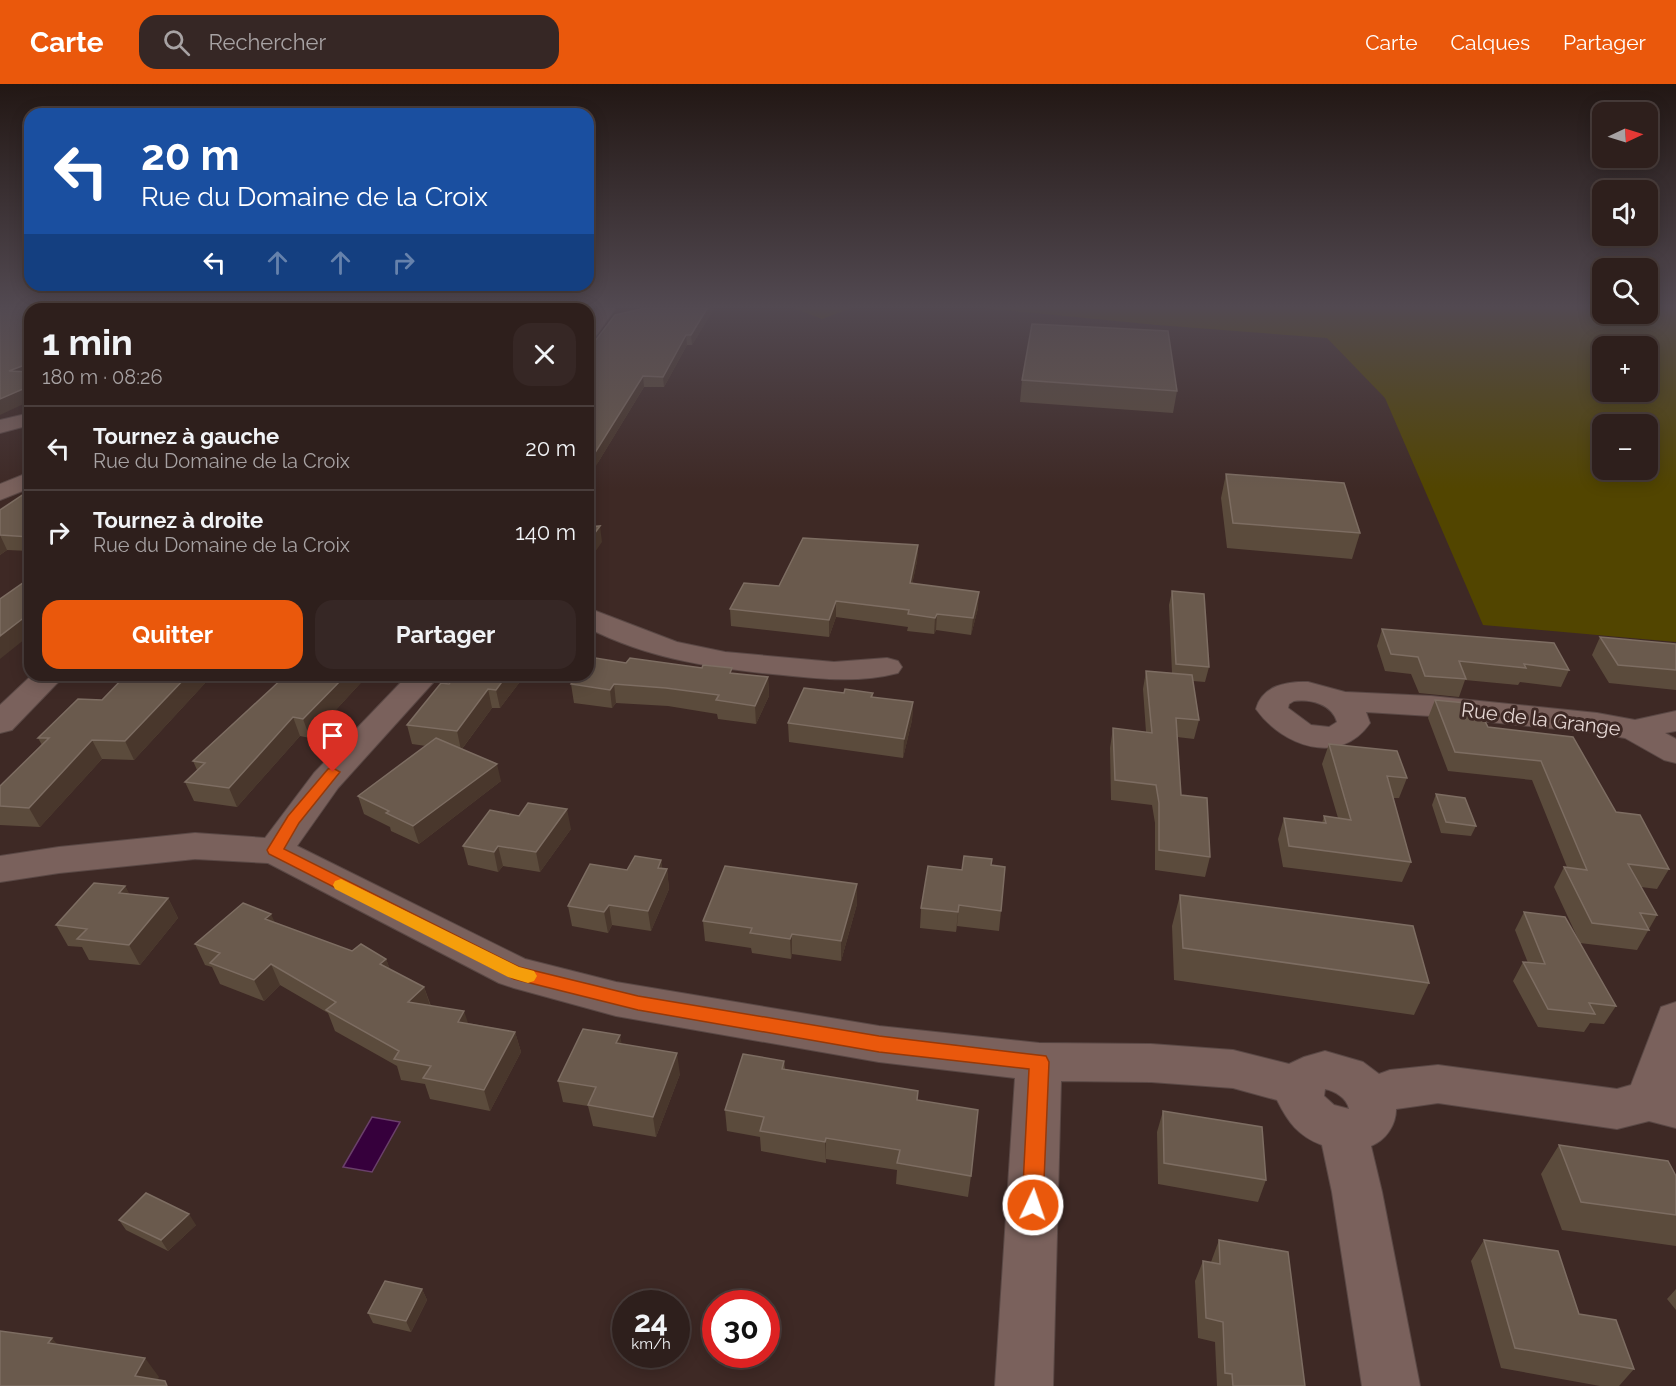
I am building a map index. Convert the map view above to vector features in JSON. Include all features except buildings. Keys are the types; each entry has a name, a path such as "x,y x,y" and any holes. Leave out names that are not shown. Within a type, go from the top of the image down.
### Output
{"street":[{"path":"0,494 24,482"},
{"path":"594,620 612,629 669,649 725,661 834,671 887,667"},
{"path":"0,723 44,681"},
{"path":"275,850 294,820 346,757 420,681"},
{"name":"Rue de la Grange","path":"1339,701 1431,706 1597,723 1635,730 1676,753"},
{"name":"Rue de la Grange","path":"1635,730 1676,721"},
{"path":"0,869 59,860 195,846 275,850 514,972 616,999 879,1044 1039,1062 1151,1063 1233,1069 1299,1086 1310,1073 1331,1071 1355,1080 1357,1192 1390,1386"},
{"path":"1357,1114 1390,1090 1438,1084 1617,1109 1663,1104 1676,1018"},
{"path":"1024,1386 1039,1062"}],"shaded area":[{"path":"1356,368 1592,368 1592,402 1658,402 1658,368 1676,368 1676,642 1483,625 1385,398"},
{"path":"372,1117 400,1122 372,1172 343,1167"}],"slow traffic":[{"path":"341,885 514,972 528,976"}],"route":[{"path":"333,772 294,820 275,850 514,972 638,1003 879,1044 1039,1062 1033,1205"}]}
